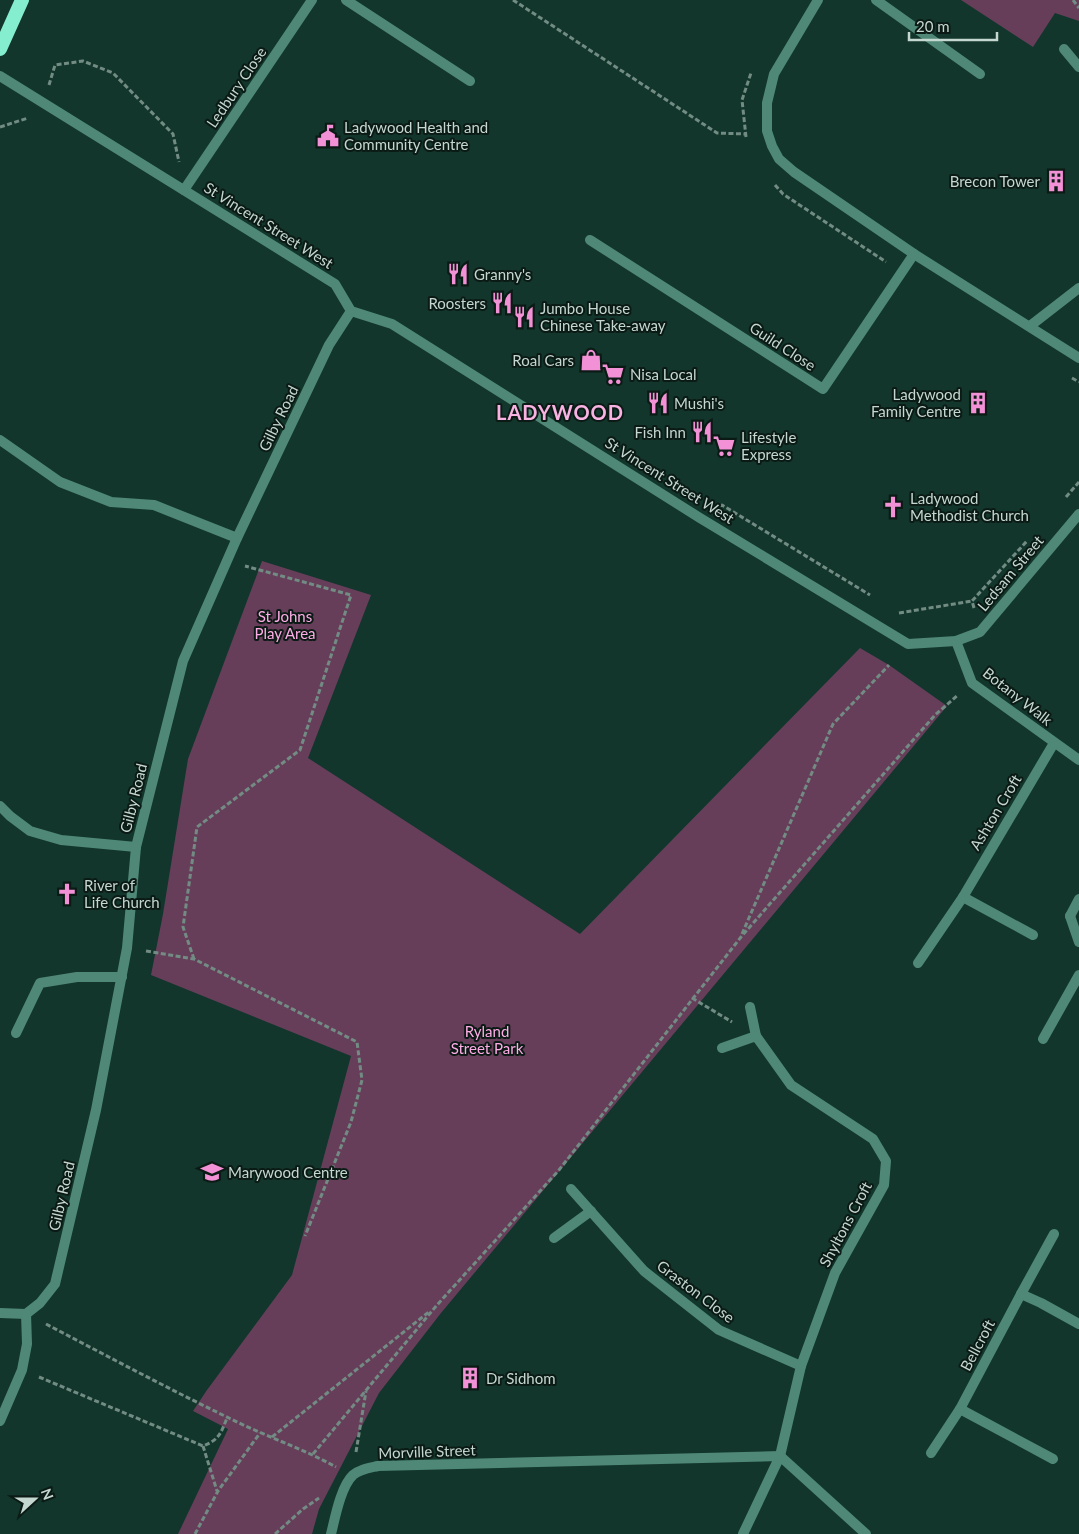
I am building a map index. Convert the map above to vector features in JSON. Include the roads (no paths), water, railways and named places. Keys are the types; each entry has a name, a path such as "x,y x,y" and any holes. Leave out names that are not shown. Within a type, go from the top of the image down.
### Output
{"highway":[{"path":"0,49 22,0"}],"street":[{"name":"Ledbury Close","path":"184,190 312,0"},
{"path":"346,0 470,80"},
{"path":"818,0 774,74 767,103 767,131 779,159 794,172 914,254 1079,358"},
{"path":"876,0 980,74"},
{"path":"1064,49 1079,67"},
{"name":"St Vincent Street West","path":"0,76 335,284 352,311 392,324 700,518 908,644 956,641"},
{"name":"Guild Close","path":"590,240 823,389 914,254"},
{"path":"1030,326 1079,288"},
{"name":"Gilby Road","path":"26,1314 40,1303 55,1284 96,1110 122,977 127,948 136,847 184,661 226,561 329,346 352,311"},
{"path":"0,440 60,482 111,502 154,505 237,538"},
{"name":"Ledsam Street","path":"956,641 980,632 1079,514"},
{"name":"Botany Walk","path":"956,641 972,683 1079,760"},
{"name":"Ashton Croft","path":"918,963 963,897 1054,743"},
{"path":"0,806 30,831 61,840 136,847"},
{"path":"963,897 1033,935"},
{"path":"1079,899 1070,916 1079,942"},
{"path":"1043,1040 1079,975"},
{"path":"16,1033 40,983 77,977 122,977"},
{"path":"722,1048 756,1036 750,1007"},
{"name":"Shyltons Croft","path":"756,1036 791,1085 873,1139 886,1160 884,1185 836,1273 801,1366"},
{"name":"Graston Close","path":"571,1189 644,1271 719,1330 801,1366"},
{"path":"554,1238 591,1211"},
{"name":"Bellcroft","path":"931,1452 960,1409 1054,1234"},
{"path":"1021,1294 1042,1303 1079,1324"},
{"path":"0,1313 26,1314 27,1344 22,1370 0,1421"},
{"path":"744,1534 780,1456 801,1366"},
{"path":"960,1409 1053,1459"},
{"path":"780,1456 866,1534"},
{"name":"Morville Street","path":"331,1534 340,1498 352,1476 364,1468 378,1466 780,1456"}],"place":[{"name":"Ladywood Health and Community Centre","path":"328,136"},
{"name":"Brecon Tower","path":"1056,181"},
{"name":"Granny's","path":"458,274"},
{"name":"Roosters","path":"502,303"},
{"name":"Jumbo House Chinese Take-away","path":"524,317"},
{"name":"Roal Cars","path":"591,360"},
{"name":"Nisa Local","path":"613,374"},
{"name":"Mushi's","path":"658,403"},
{"name":"Ladywood Family Centre","path":"978,403"},
{"name":"Fish Inn","path":"702,432"},
{"name":"Lifestyle Express","path":"724,446"},
{"name":"Ladywood Methodist Church","path":"893,507"},
{"name":"River of Life Church","path":"67,894"},
{"name":"Marywood Centre","path":"212,1172"},
{"name":"Dr Sidhom","path":"470,1378"}],"district":[{"name":"LADYWOOD","path":"560,412"}],"park label":[{"name":"St Johns Play Area","path":"285,624"},
{"name":"Ryland Street Park","path":"487,1040"}]}
